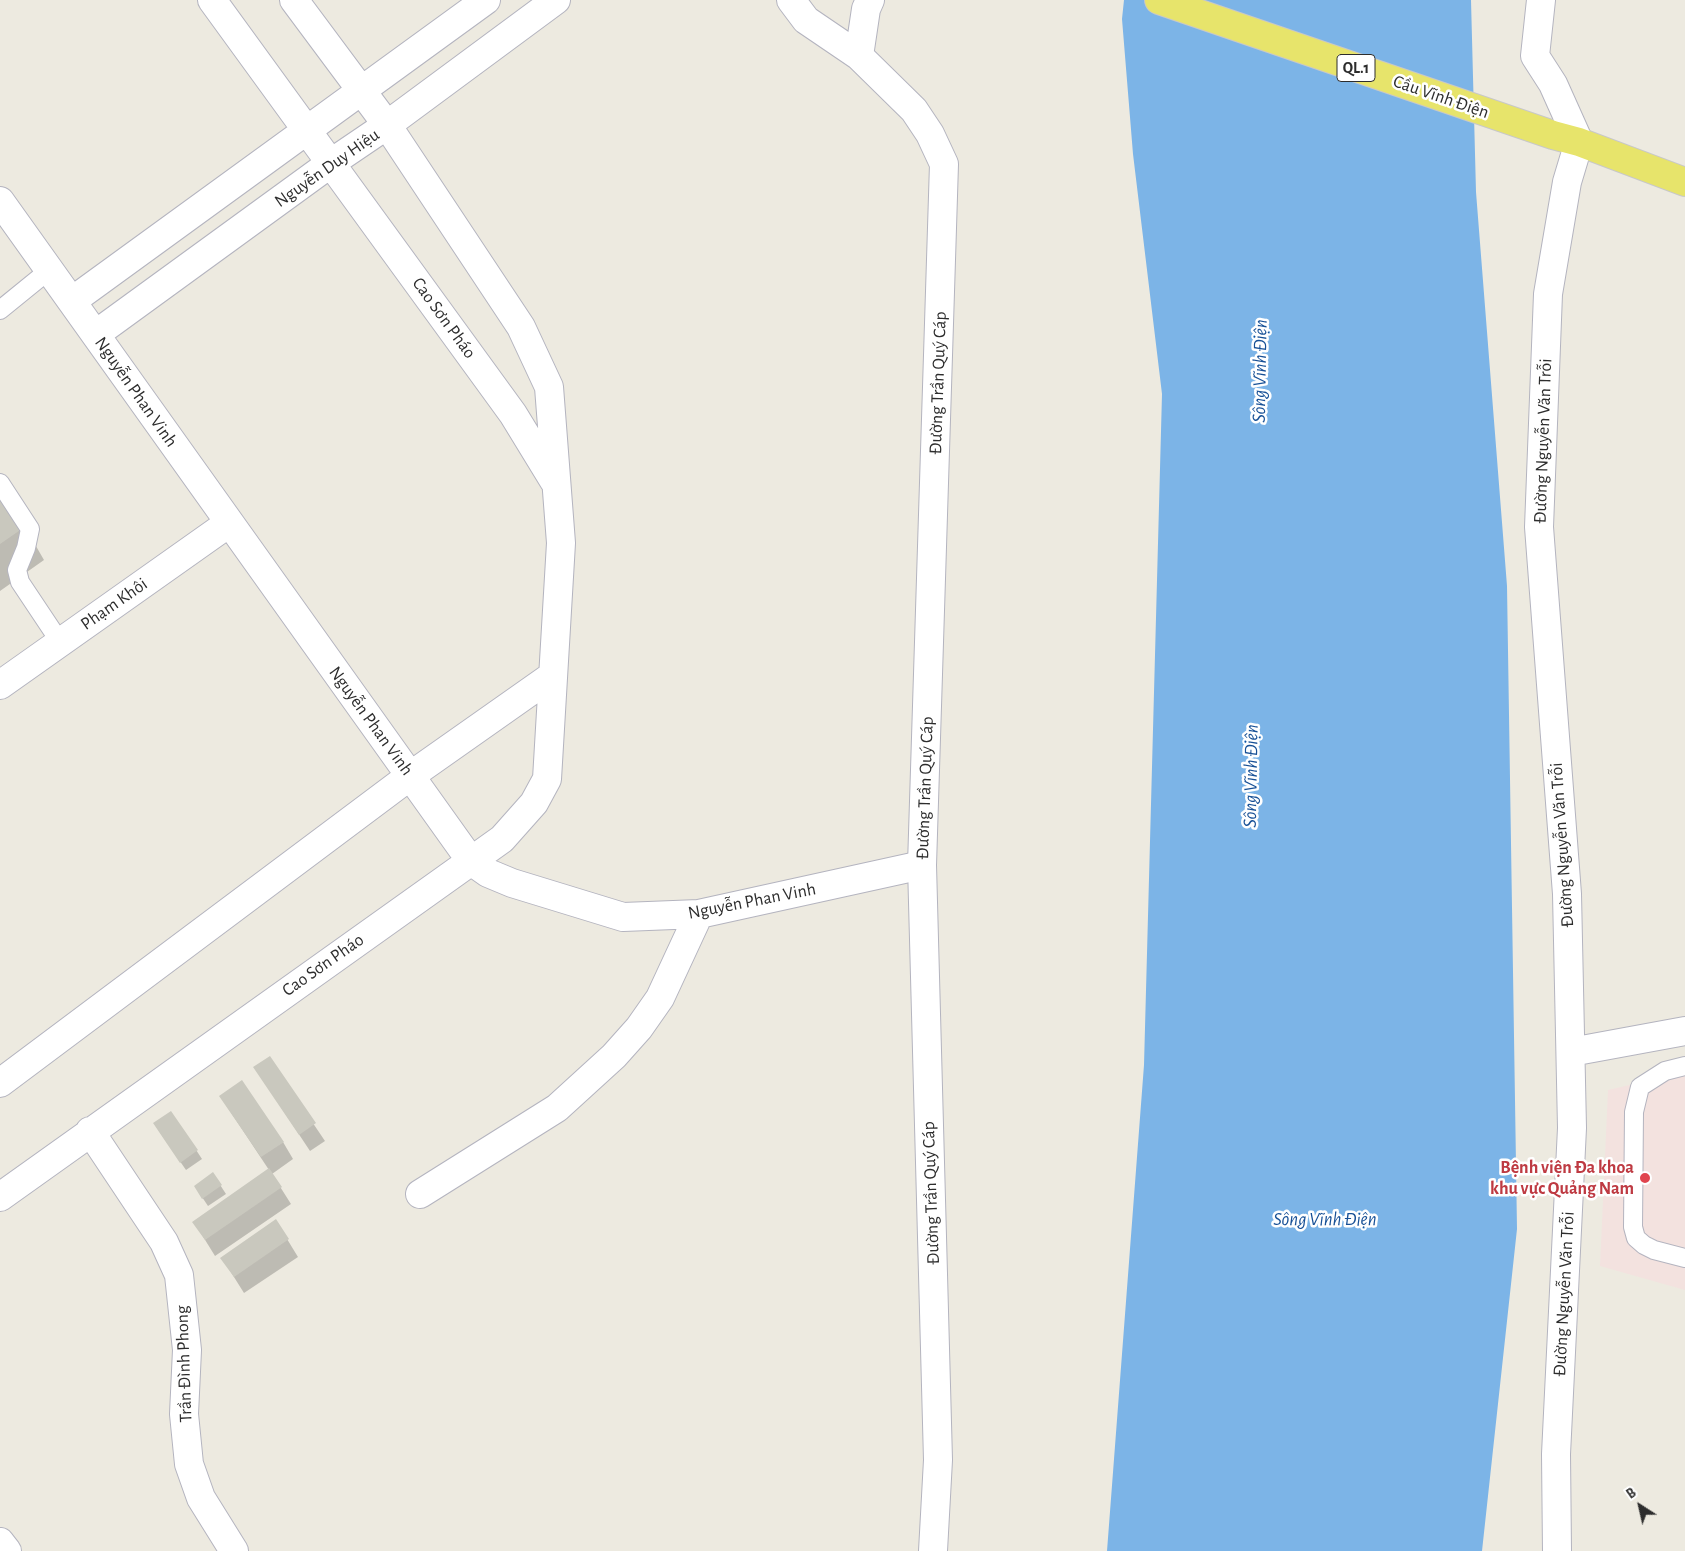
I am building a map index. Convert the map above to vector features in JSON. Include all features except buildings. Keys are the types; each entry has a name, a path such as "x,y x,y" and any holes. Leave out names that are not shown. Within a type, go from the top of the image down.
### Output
{"main road":[{"name":"Cầu Vĩnh Điện","path":"1159,0 1553,135 1579,142"},
{"name":"QL.1","path":"1579,142 1685,182"}],"street":[{"name":"Cao Sơn Pháo","path":"0,1197 502,839 534,802 547,779 561,543 557,487 513,414 212,0"},
{"path":"294,0 387,126 521,327 549,387 557,487"},
{"path":"72,301 363,92 486,0"},
{"name":"Nguyễn Duy Hiệu","path":"96,334 331,163 387,126 556,0"},
{"name":"Đường Trần Quý Cáp","path":"791,0 806,20 859,56 914,110 930,134 944,164 922,865 938,1460 933,1551"},
{"path":"859,56 866,9 870,0"},
{"path":"1541,0 1535,56 1554,84 1579,142"},
{"name":"Đường Nguyễn Văn Trỗi","path":"1557,1551 1556,1454 1572,1128 1567,894 1539,527 1548,294 1567,182 1579,142"},
{"name":"Nguyễn Phan Vinh","path":"0,201 48,271 96,334 471,861 488,873 512,883 623,917 699,914 922,865"},
{"name":"Phạm Khôi","path":"0,685 229,523"},
{"path":"0,1083 410,776 552,676"},
{"path":"420,1194 557,1108 614,1056 639,1028 660,998 699,914"},
{"path":"1570,1052 1685,1031"},
{"name":"Trần Đình Phong","path":"90,1131 164,1242 179,1275 187,1350 184,1414 189,1464 201,1498 234,1551"},
{"path":"0,1542 7,1551"}],"lane":[{"path":"0,310 48,271"},
{"path":"0,483 30,529 26,548 17,570 20,582 60,642"},
{"path":"1685,1066 1665,1071 1640,1087 1634,1112 1632,1227 1636,1238 1644,1245 1654,1250 1685,1258"}],"shaded area":[{"name":"Bệnh viện Đa khoa khu vực Quảng Nam","path":"1685,1072 1685,1290 1600,1266 1608,1090"}],"water":[{"name":"Sông Vĩnh Điện","path":"1124,0 1471,0 1476,192 1507,586 1517,1229 1482,1551 1107,1551 1144,1065 1162,394 1133,154 1122,19"}],"place":[{"name":"Bệnh viện Đa khoa khu vực Quảng Nam","path":"1645,1178"}]}
